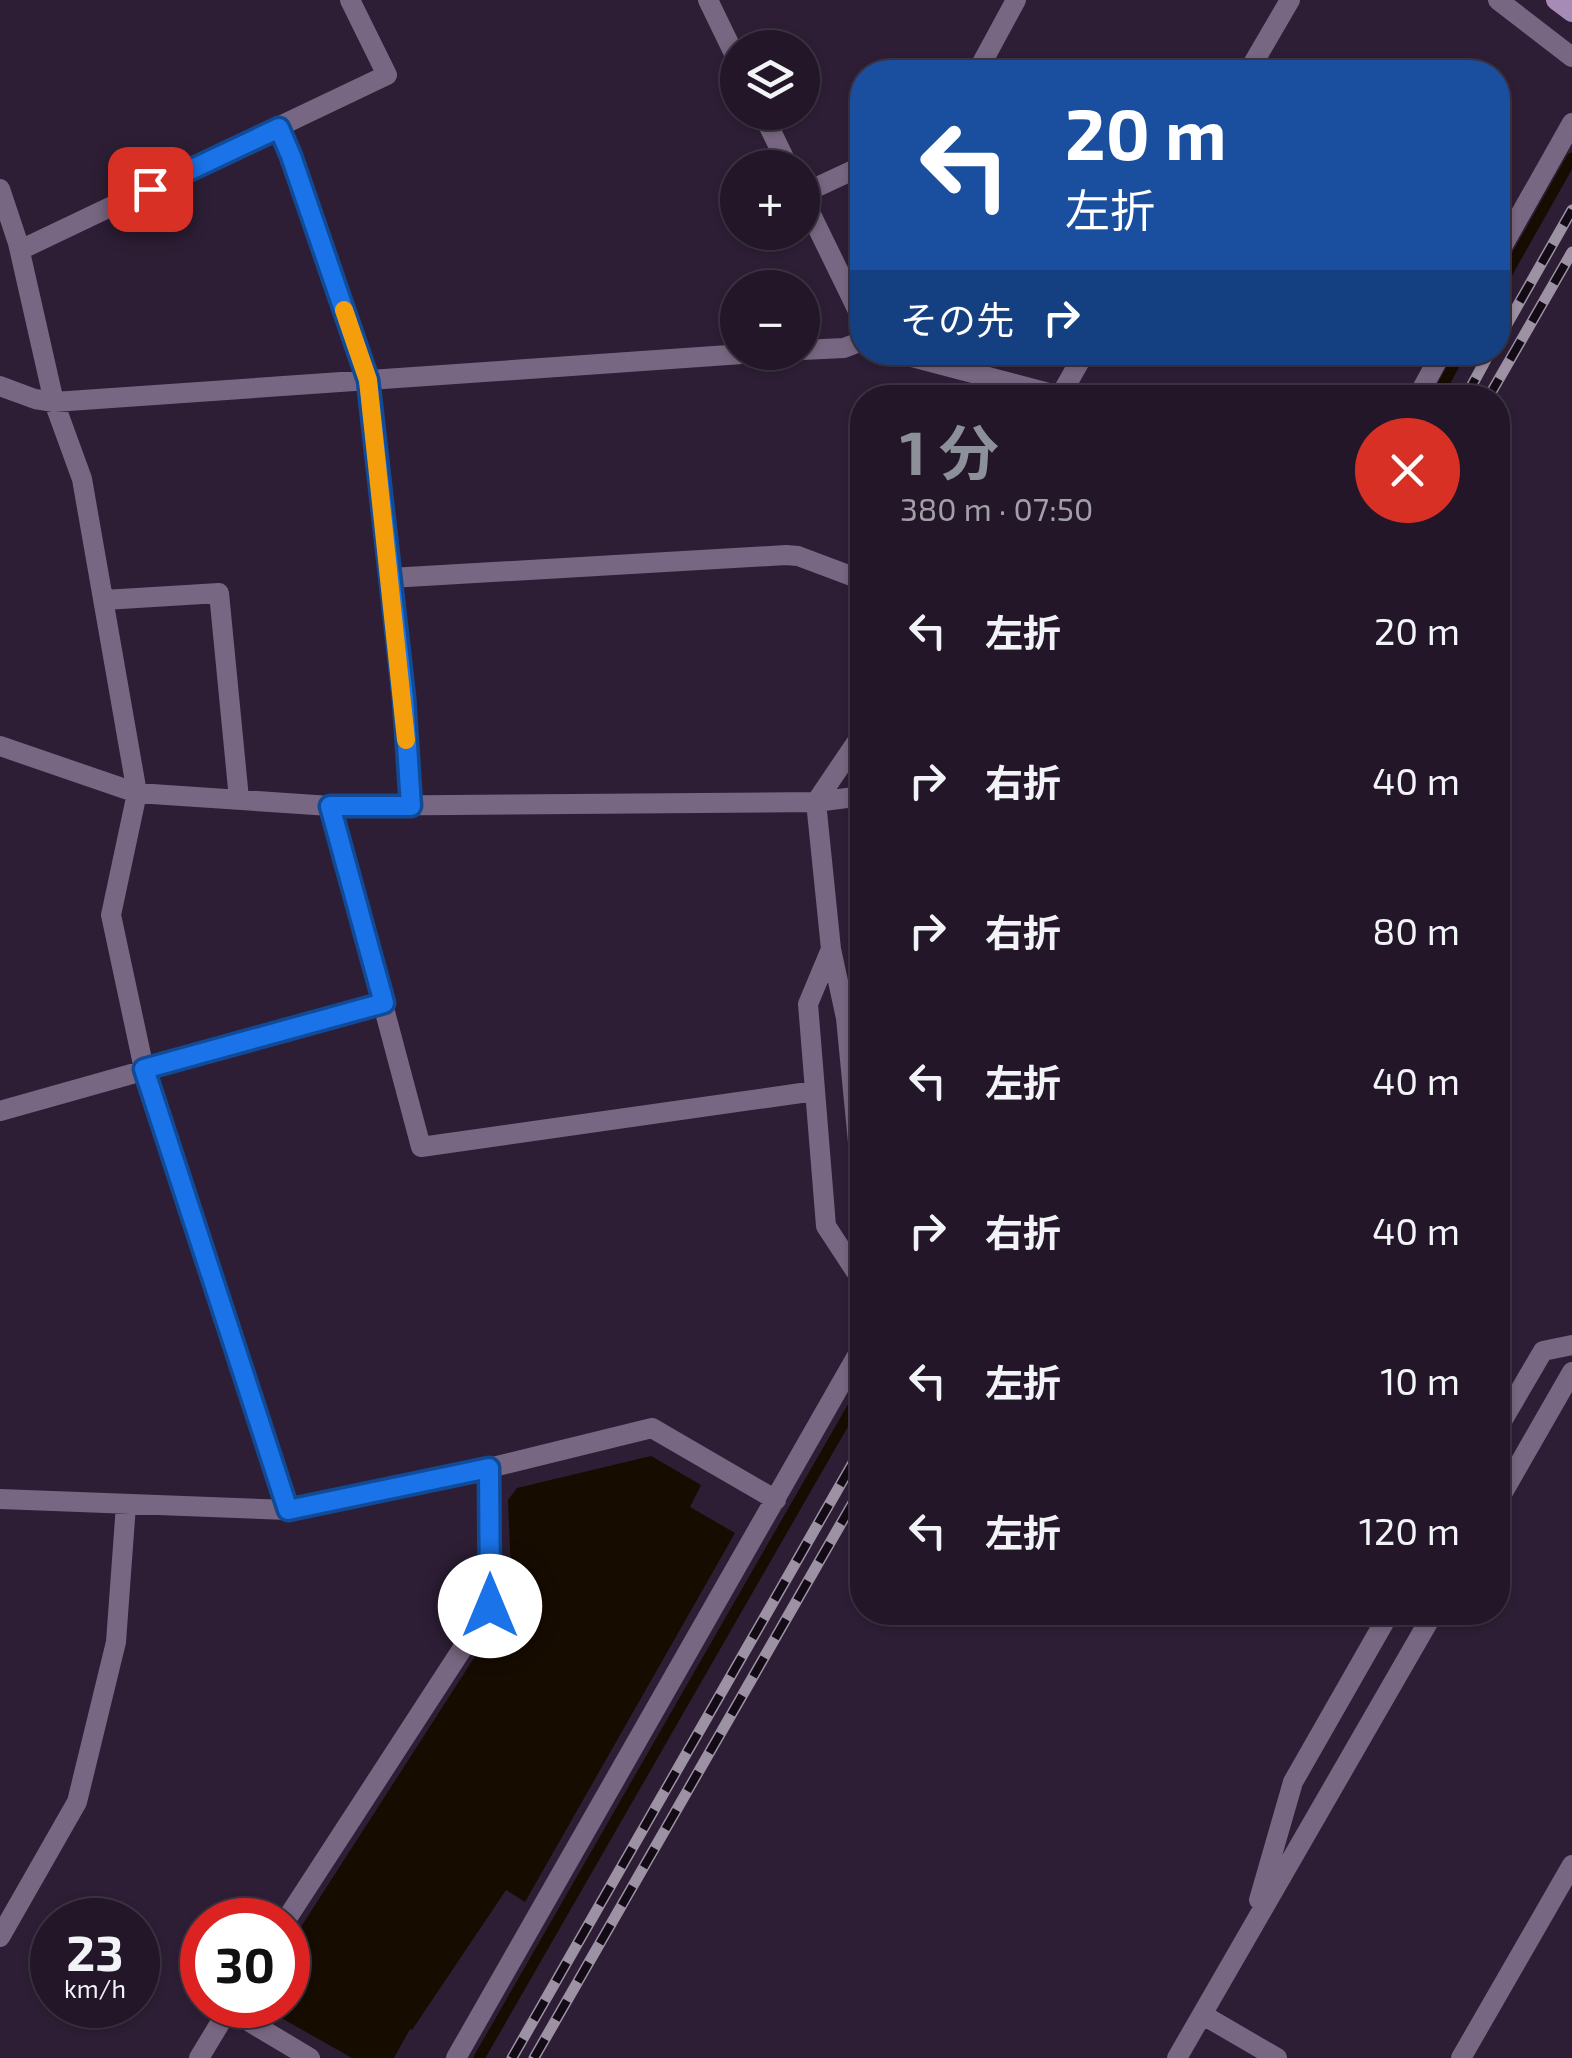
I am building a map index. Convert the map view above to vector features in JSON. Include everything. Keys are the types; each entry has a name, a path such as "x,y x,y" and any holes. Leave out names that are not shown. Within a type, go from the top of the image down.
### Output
{"main road":[{"path":"1556,0 1572,12"}],"street":[{"path":"20,250 387,75 350,0"},
{"path":"708,0 723,30"},
{"path":"984,60 1016,0"},
{"path":"1255,60 1290,0"},
{"path":"1498,0 1572,57"},
{"path":"1510,233 1572,123"},
{"path":"279,128 368,380 411,806"},
{"path":"820,186 850,172"},
{"path":"0,189 20,250 54,402 82,479 138,793 112,915 144,1069 288,1510"},
{"path":"820,232 850,295"},
{"path":"820,349 850,345"},
{"path":"0,386 54,402 720,356"},
{"path":"941,365 1015,385"},
{"path":"390,578 786,555 850,576"},
{"path":"104,600 220,593 240,799"},
{"path":"0,746 138,793 330,806 816,802 850,798"},
{"path":"850,752 816,802 831,948 846,1018 850,1060"},
{"path":"330,806 421,1146 815,1091"},
{"path":"831,948 808,1004 826,1226 850,1263"},
{"path":"0,1110 384,1003"},
{"path":"1510,1407 1543,1351 1572,1345"},
{"path":"456,2058 850,1367"},
{"path":"1510,1481 1572,1372"},
{"path":"0,1499 288,1510 489,1468 652,1428 776,1500"},
{"path":"300,1898 490,1606 489,1468"},
{"path":"0,1937 77,1802 116,1642 126,1504"},
{"path":"1250,1932 1293,1782 1383,1625"},
{"path":"1177,2058 1427,1625"},
{"path":"1461,2058 1572,1865"},
{"path":"1202,2015 1277,2058"},
{"path":"200,2058 217,2028"},
{"path":"262,2028 310,2058"}],"shaded area":[{"path":"651,1456 701,1485 690,1507 735,1533 525,1902 506,1890 394,2058 352,2058 299,2028 310,2028 310,1913 512,1599 508,1500 517,1488"}],"waterway":[{"path":"1510,268 1572,158"},
{"path":"1443,385 1454,365"},
{"path":"479,2058 850,1412"}],"railway":[{"path":"1510,319 1572,210"},
{"path":"1510,360 1572,252"},
{"path":"1472,385 1483,365"},
{"path":"1495,385 1507,365"},
{"path":"512,2058 850,1468"},
{"path":"534,2058 850,1508"}],"slow traffic":[{"path":"344,310 368,380 406,740"}],"route":[{"path":"150,189 279,128 291,156 368,380 404,698 411,806 330,806 384,1003 144,1069 288,1510 489,1468 490,1606"}]}
